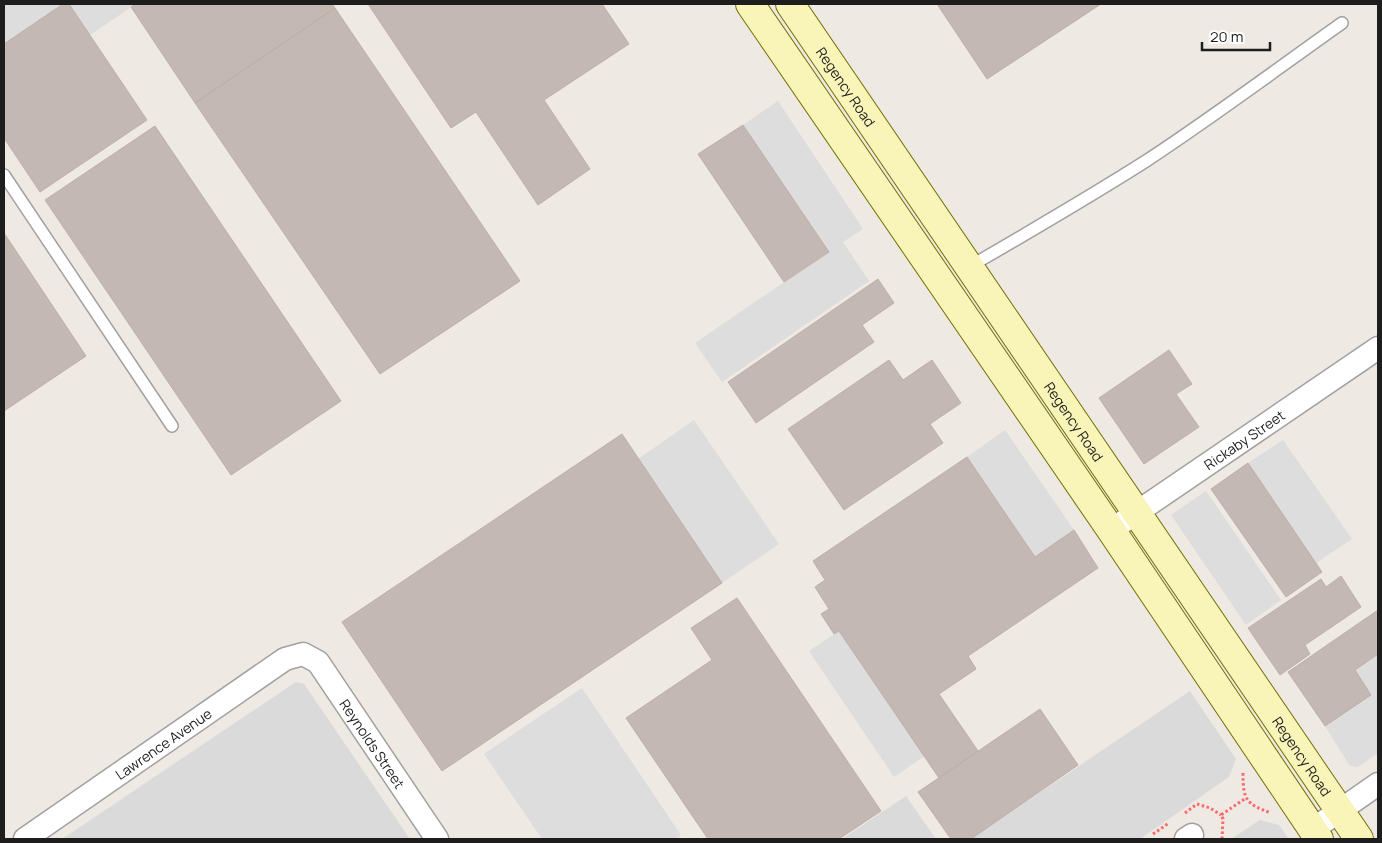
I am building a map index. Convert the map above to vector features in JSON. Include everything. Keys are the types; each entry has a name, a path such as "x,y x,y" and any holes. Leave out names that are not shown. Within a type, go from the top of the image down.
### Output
{"main road":[{"path":"750,4 1111,530 1315,834"},
{"name":"Regency Road","path":"790,4 1359,839"}],"street":[{"name":"Rickaby Street","path":"1111,530 1378,348"},
{"name":"Lawrence Avenue","path":"25,839 285,659 303,654"},
{"name":"Reynolds Street","path":"303,654 318,662 437,839"},
{"path":"1315,834 1339,811 1378,784"}],"lane":[{"path":"969,267 1082,202 1147,160 1342,23"},
{"path":"4,175 172,426"}],"path":[{"path":"1243,765 1243,790 1246,798 1260,809 1278,816"},
{"path":"1222,839 1223,819 1221,815 1246,798"}],"shaded area":[{"path":"4,4 63,4 4,44"},
{"path":"69,4 136,4 90,35"},
{"path":"778,101 863,229 843,242 869,281 722,382 695,343 828,252 743,125"},
{"path":"694,420 779,544 722,583 638,459"},
{"path":"1005,430 1074,530 1035,557 967,457"},
{"path":"1283,440 1352,539 1316,563 1248,463"},
{"path":"1206,491 1281,600 1246,625 1171,515"},
{"path":"839,631 925,756 894,777 809,651"},
{"path":"1378,654 1378,753 1358,767 1350,766 1325,726 1371,695 1355,670"},
{"path":"296,682 304,684 410,839 62,839"},
{"path":"582,688 681,835 674,839 542,839 484,754"},
{"path":"1190,691 1236,759 1229,777 1140,839 971,839"},
{"path":"906,796 936,839 842,839"},
{"path":"1260,820 1279,825 1289,839 1231,839"}],"building":[{"path":"63,4 69,4 147,120 40,192 4,138 4,44"},
{"path":"136,4 332,4 335,8 195,103 131,7"},
{"path":"368,4 602,4 629,44 544,100 590,169 538,205 476,112 451,128"},
{"path":"937,4 1101,4 987,79"},
{"path":"335,8 520,281 380,374 195,103"},
{"path":"743,125 829,252 784,282 698,154"},
{"path":"155,126 341,401 231,475 45,200"},
{"path":"4,233 86,356 4,411"},
{"path":"878,279 894,303 862,325 874,342 756,423 728,382"},
{"path":"1169,350 1192,384 1176,394 1199,427 1144,464 1099,398"},
{"path":"889,360 903,380 932,360 961,403 930,424 943,443 844,510 788,429"},
{"path":"622,434 722,583 442,771 342,622"},
{"path":"967,457 1035,557 1074,530 1098,568 968,656 976,669 939,694 978,751 939,778 839,631 834,634 821,614 829,609 815,587 825,580 813,561"},
{"path":"1248,463 1322,572 1286,597 1211,489"},
{"path":"1341,576 1361,607 1305,645 1310,654 1280,675 1248,628 1321,579 1326,587"},
{"path":"737,598 881,811 839,839 708,839 626,718 712,660 691,628"},
{"path":"1378,610 1378,654 1355,670 1371,695 1325,726 1288,672"},
{"path":"1040,709 1078,765 971,839 951,839 918,792"}]}
